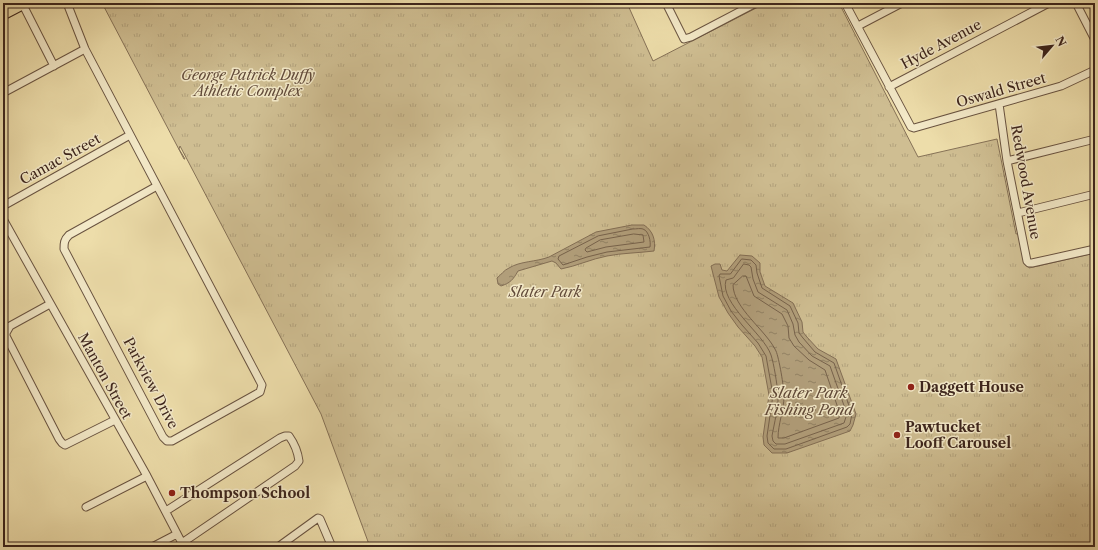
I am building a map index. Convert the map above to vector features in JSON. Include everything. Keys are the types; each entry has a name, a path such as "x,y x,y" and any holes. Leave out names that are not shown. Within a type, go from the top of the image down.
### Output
{"main road":[{"path":"3,15 24,4"}],"street":[{"name":"Parkview Drive","path":"67,3 86,49 262,385 262,390 260,392 172,441 167,440 163,436 64,249 65,239 69,235 157,186"},
{"path":"666,3 684,39 691,37 756,3"},
{"path":"846,3 888,87"},
{"path":"858,26 902,3"},
{"name":"Hyde Avenue","path":"888,87 1049,3"},
{"path":"1076,3 1095,40"},
{"path":"24,4 54,66"},
{"path":"3,93 86,49"},
{"name":"Oswald Street","path":"888,87 911,127 914,128 1069,84 1095,70"},
{"name":"Redwood Avenue","path":"999,104 1007,161 1027,261 1032,263 1095,249"},
{"name":"Camac Street","path":"3,206 130,135"},
{"path":"1007,161 1095,140"},
{"path":"1018,213 1095,194"},
{"name":"Manton Street","path":"3,219 147,476 183,545"},
{"path":"50,304 10,326 6,332 6,336 59,439 65,445 115,420"},
{"path":"166,511 280,438 289,436 299,458 299,462 183,545"},
{"path":"86,507 147,476"},
{"path":"278,547 318,518 320,519 332,547"},
{"path":"152,547 177,534"}],"green space":[{"name":"Slater Park","path":"102,3 627,3 653,61 766,3 839,3 918,157 997,139 1016,234 1020,233 1029,268 1095,253 1095,547 370,547 321,414 180,146 179,149 185,159 184,159"}],"water":[{"path":"632,225 644,225 650,230 655,243 654,251 607,256 561,269 552,261 518,271 509,282 501,286 498,284 497,278 513,266 549,257 596,232"},
{"name":"Slater Park Fishing Pond","path":"740,255 752,256 760,263 760,272 765,286 793,303 802,322 803,332 806,336 818,349 836,359 856,414 850,431 787,453 772,453 764,445 763,437 769,395 762,357 755,346 738,327 719,297 711,266 720,264 722,270 727,271"}],"place":[{"name":"Daggett House","path":"911,387"},
{"name":"Pawtucket Looff Carousel","path":"897,435"},
{"name":"Thompson School","path":"172,493"}],"park label":[{"name":"George Patrick Duffy Athletic Complex","path":"248,84"}]}
